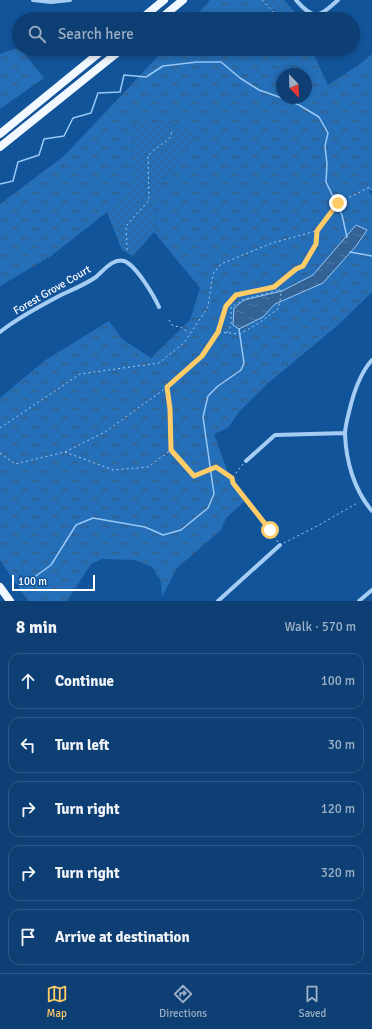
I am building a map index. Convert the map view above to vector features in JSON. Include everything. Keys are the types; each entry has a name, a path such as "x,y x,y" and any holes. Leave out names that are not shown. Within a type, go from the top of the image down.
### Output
{"main road":[{"path":"149,12 164,0"},
{"path":"168,12 183,0"},
{"path":"0,134 95,56"},
{"path":"0,147 113,56"},
{"path":"0,587 10,601"}],"street":[{"path":"33,0 51,2 70,0"},
{"path":"296,0 308,12"},
{"path":"323,12 338,0"},
{"name":"Forest Grove Court","path":"0,332 8,325 44,304 89,281 112,263 118,261 124,261 130,265 146,283 159,307"},
{"path":"372,360 354,391 345,433 350,469 359,491 372,511"},
{"path":"246,461 275,435 345,433"},
{"path":"218,601 280,545"},
{"path":"359,601 372,590"}],"path":[{"path":"262,0 273,12"},
{"path":"127,250 126,226 149,200 148,156 169,139 172,133 171,129"},
{"path":"0,453 15,464 65,452 105,432 167,387 202,356 218,332 226,306 236,295 274,287 296,269 303,266 316,244 317,231 338,203 370,187 372,190"},
{"path":"0,428 80,374 159,363 184,343 208,307 213,274 221,264 272,243 317,231"},
{"path":"218,332 240,334 259,323 278,309 282,296 280,290 274,287"},
{"path":"227,333 231,325 232,307 244,299 280,290"},
{"path":"169,320 173,326 181,327 190,334"},
{"path":"167,387 170,409 171,450 194,476 216,467 232,478 233,483 280,545 321,524 364,499"},
{"path":"65,452 113,470 148,467 171,450"},
{"path":"232,478 246,461"}],"green space":[{"path":"210,0 259,0 272,12 199,12"},
{"path":"259,0 284,0 295,12 272,12"},
{"path":"12,50 12,56 27,56 44,78 0,109 0,54"},
{"path":"372,54 372,189 369,192 372,195 372,292 338,325 267,384 238,413 228,428 214,434 231,481 245,501 226,518 221,530 177,568 162,597 161,581 152,567 135,560 102,559 91,564 67,601 28,601 0,560 0,398 44,361 109,321 122,339 151,358 190,320 200,288 154,232 159,188 195,137 132,123 133,161 130,189 107,212 51,256 0,286 0,204 64,156 158,56 314,56 328,85 360,64"},
{"path":"174,121 195,137 159,188 154,232 133,256 122,250 107,212 130,189 133,161 132,123"}],"water":[{"path":"356,225 367,230 356,246 323,283 275,304 263,317 239,329 233,325 234,308 244,300 282,291 313,275"}],"waterway":[{"path":"0,184 13,181 18,162 39,155 44,139 64,136 73,118 91,113 98,93 120,92 124,75 146,77 163,66 197,62 221,62 240,78 259,90 276,96"},
{"path":"297,104 319,117 328,133 325,146 327,164 326,182 342,215 347,237"},
{"path":"350,252 372,256"},
{"path":"29,581 51,565 76,525 93,518 145,527 163,535 181,530 208,508 214,494 203,417 208,396 218,386 241,370 244,363 239,329"}],"route":[{"path":"270,530 233,483 232,478 216,467 194,476 171,450 170,409 167,387 202,356 218,332 226,306 236,295 274,287 296,269 303,266 316,244 317,231 338,203"}]}
